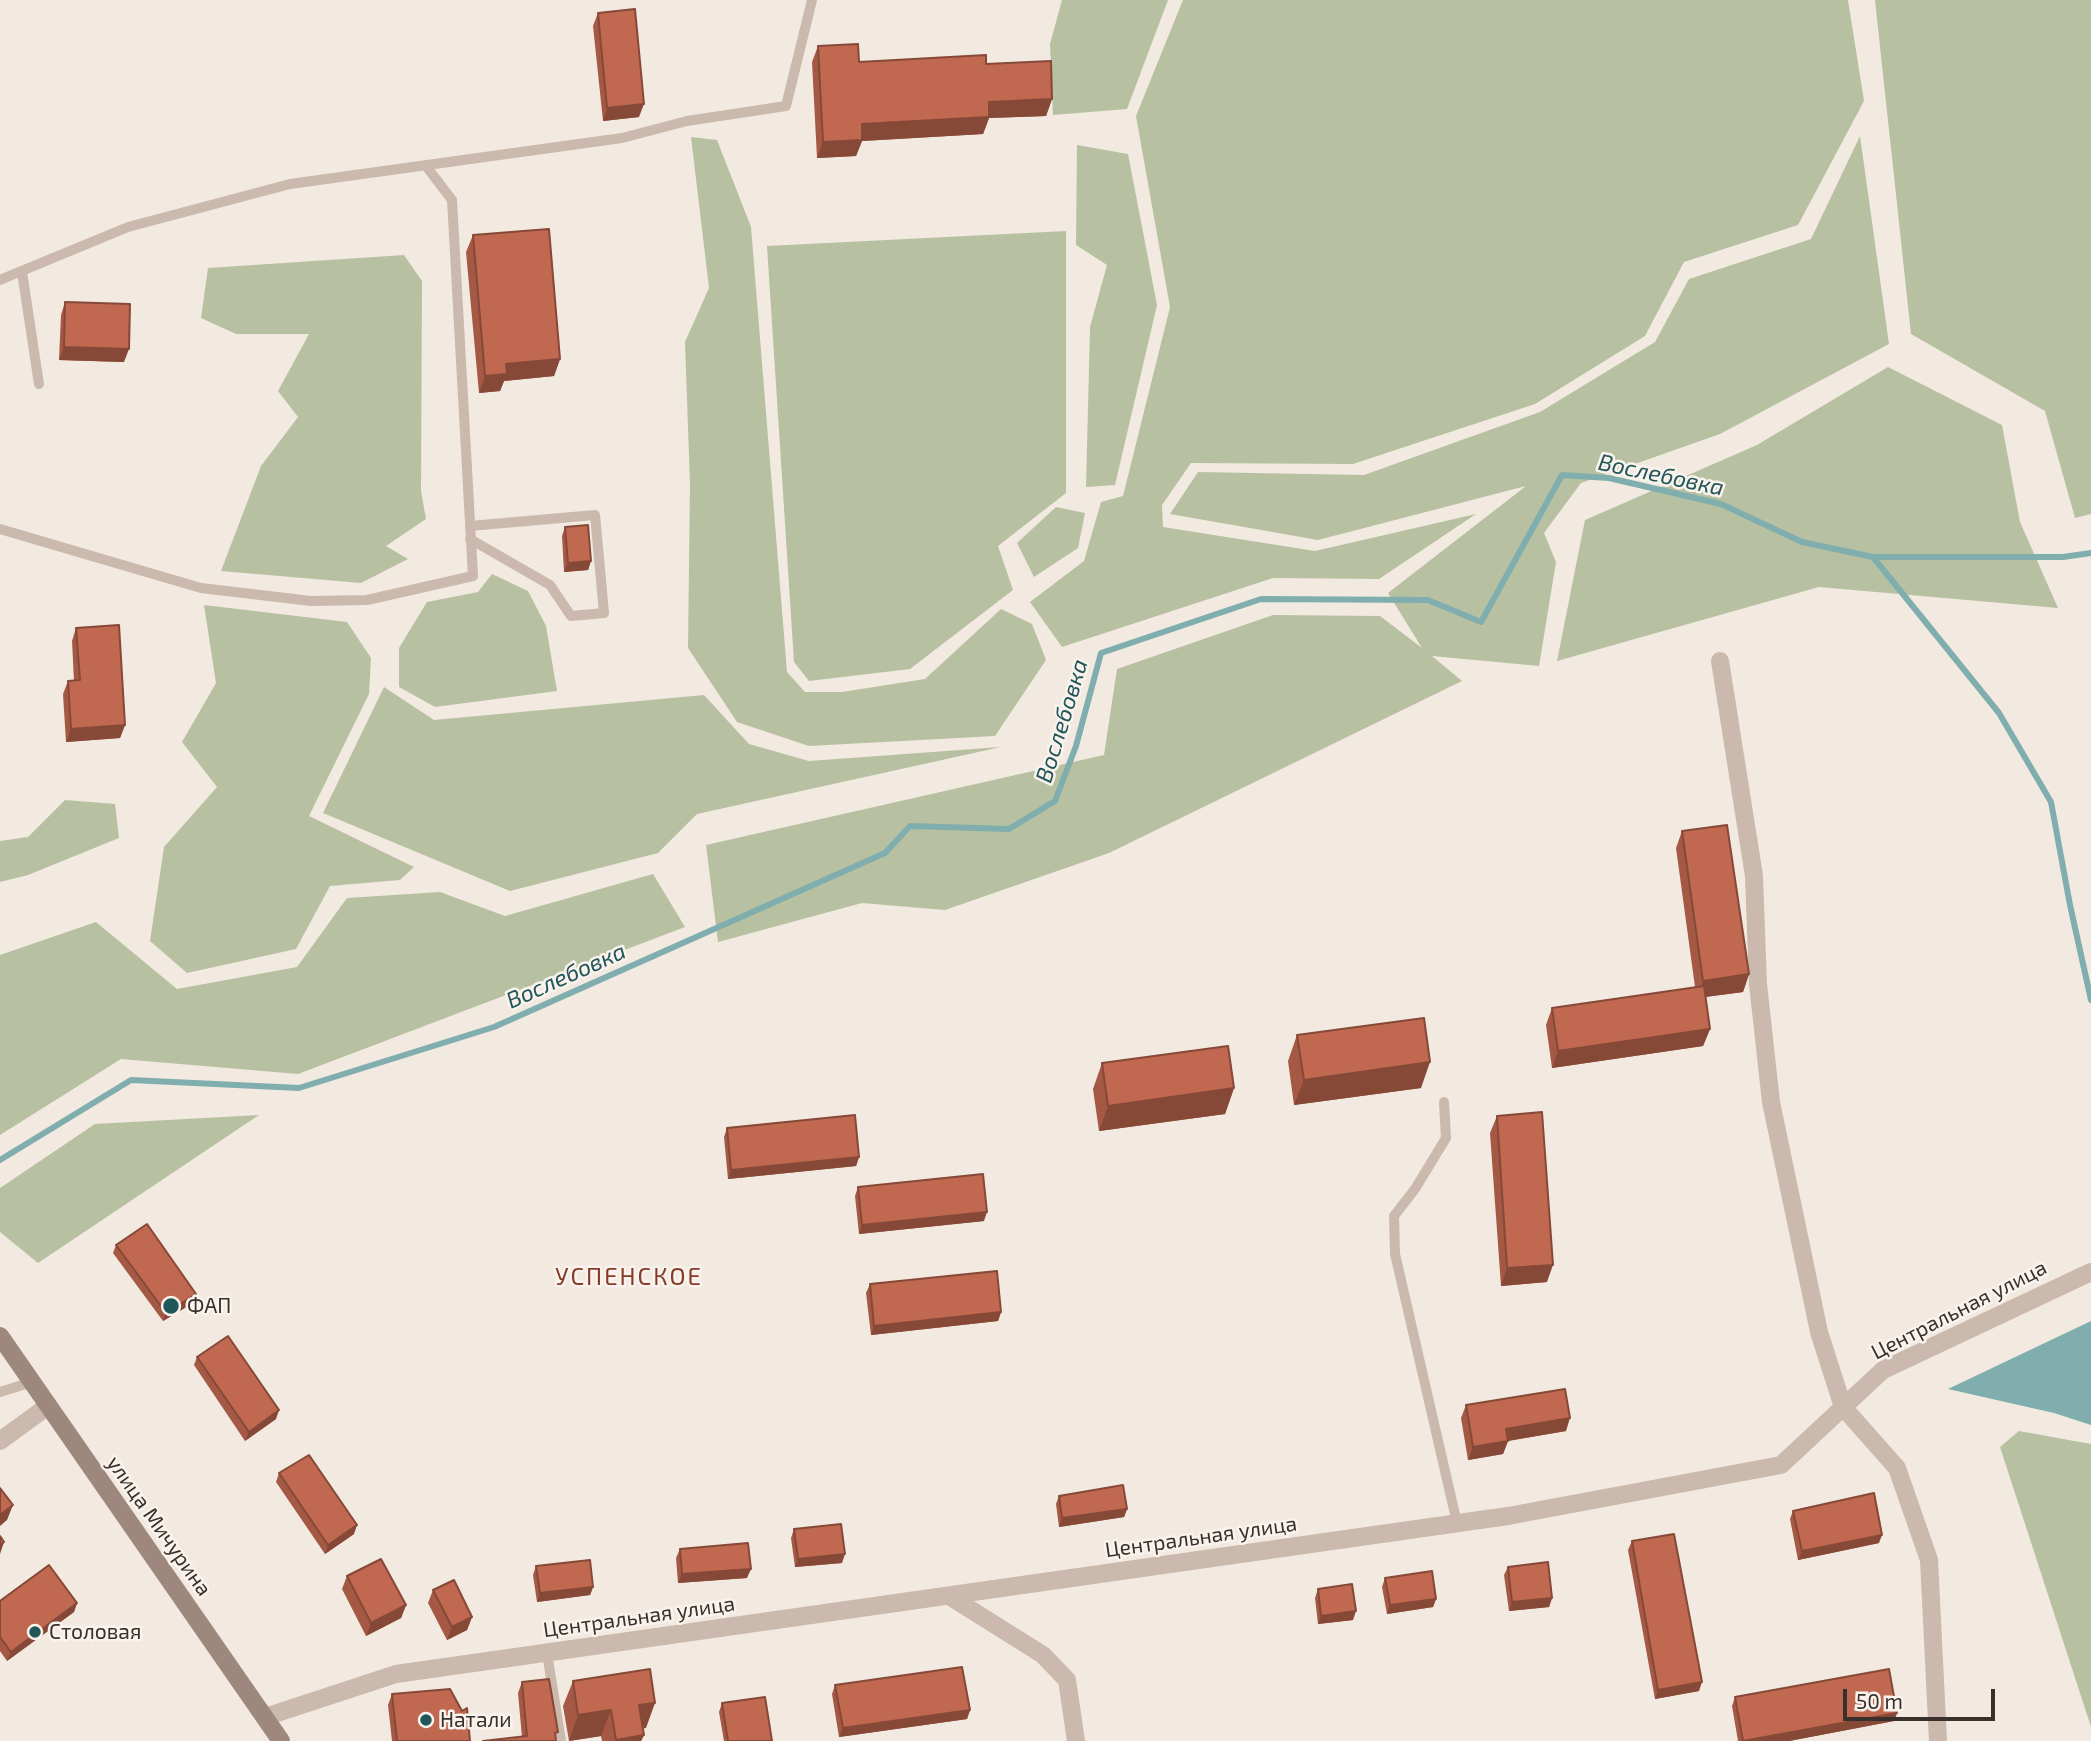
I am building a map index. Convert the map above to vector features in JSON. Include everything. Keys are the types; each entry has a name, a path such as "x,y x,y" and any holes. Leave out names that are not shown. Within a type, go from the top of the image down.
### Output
{"main road":[{"name":"улица Мичурина","path":"0,1336 281,1741"}],"street":[{"path":"1720,661 1754,877 1758,984 1771,1102 1819,1332 1843,1408 1897,1468 1928,1560 1938,1741"},
{"name":"Центральная улица","path":"265,1717 396,1674 1457,1524 1781,1465 1883,1370 2091,1272"},
{"path":"0,1441 48,1406"},
{"path":"949,1596 1043,1655 1067,1681 1076,1741"}],"lane":[{"path":"0,280 128,227 290,184 622,138 687,121 786,106 812,0"},
{"path":"0,529 201,588 311,601 367,600 472,576 452,200 426,166"},
{"path":"22,272 39,384"},
{"path":"470,526 595,515 604,613 571,616 550,585 470,539"},
{"path":"1444,1102 1446,1138 1415,1189 1394,1216 1394,1229 1395,1254 1457,1524"},
{"path":"0,1392 32,1382"},
{"path":"547,1653 561,1741"}],"green space":[{"path":"1062,0 1168,0 1127,109 1053,115 1050,44"},
{"path":"1183,0 1848,0 1864,101 1798,225 1684,262 1645,336 1535,404 1353,464 1191,463 1162,505 1163,527 1315,551 1476,514 1379,579 1273,578 1062,647 1030,602 1084,561 1101,502 1123,496 1170,307 1136,116"},
{"path":"1875,0 2091,0 2091,514 2075,518 2045,411 1911,334"},
{"path":"1860,136 1889,344 1720,434 1581,483 1544,533 1556,562 1539,666 1432,656 1462,681 1109,853 945,910 862,903 718,942 706,845 1104,755 1117,669 1273,615 1380,616 1422,648 1388,593 1526,486 1318,540 1170,514 1198,472 1364,475 1540,412 1655,342 1689,279 1811,239"},
{"path":"691,137 717,140 751,227 787,672 805,692 842,692 925,679 1001,609 1032,624 1046,660 995,736 809,746 737,722 688,648 690,483 685,342 709,288"},
{"path":"1077,145 1128,154 1157,305 1115,485 1086,487 1090,327 1107,265 1076,245"},
{"path":"1066,231 1066,493 998,546 1013,590 910,669 809,681 794,662 767,246"},
{"path":"404,255 422,281 421,491 426,519 386,546 408,559 361,583 221,571 261,466 298,417 278,391 309,334 236,334 201,318 208,268"},
{"path":"1888,367 2002,425 2020,522 2058,608 1819,587 1557,661 1585,520 1757,445"},
{"path":"1056,507 1085,513 1078,548 1034,577 1017,543"},
{"path":"492,574 528,591 546,626 557,691 435,707 399,687 399,648 427,602 478,592"},
{"path":"204,605 347,622 371,658 369,694 309,816 414,867 400,880 330,886 296,949 187,973 150,941 164,847 217,787 182,742 216,683"},
{"path":"384,687 434,720 704,695 749,744 809,761 1001,747 697,814 658,853 510,891 323,813"},
{"path":"65,800 115,804 119,838 28,875 0,882 0,841 28,837"},
{"path":"653,874 685,927 298,1074 121,1059 0,1135 0,955 96,922 177,989 297,967 347,898 440,892 505,916"},
{"path":"259,1115 38,1263 0,1232 0,1188 95,1124"},
{"path":"2019,1431 2091,1444 2091,1727 2000,1447"}],"water":[{"path":"2091,1321 2091,1425 2054,1413 1948,1389"}],"building":[{"path":"635,9 644,104 607,108 598,13"},
{"path":"858,44 859,62 986,55 986,64 1051,61 1052,99 989,102 989,117 862,124 862,140 823,142 818,46"},
{"path":"549,229 560,359 506,364 507,374 485,376 473,235"},
{"path":"65,302 130,304 129,349 64,347"},
{"path":"588,525 591,561 568,563 565,527"},
{"path":"119,625 125,725 71,729 68,681 80,680 76,628"},
{"path":"1727,825 1749,974 1703,981 1682,831"},
{"path":"1704,986 1710,1029 1558,1051 1552,1008"},
{"path":"1424,1018 1430,1062 1304,1080 1297,1035"},
{"path":"1228,1046 1234,1088 1108,1106 1102,1063"},
{"path":"1542,1112 1553,1265 1507,1268 1497,1116"},
{"path":"855,1115 859,1157 731,1170 727,1128"},
{"path":"983,1174 987,1212 862,1225 858,1187"},
{"path":"147,1224 196,1294 166,1313 116,1245"},
{"path":"997,1271 1001,1312 874,1326 870,1284"},
{"path":"228,1336 279,1410 249,1432 197,1357"},
{"path":"1565,1389 1570,1418 1506,1429 1508,1441 1473,1447 1466,1405"},
{"path":"309,1455 357,1525 328,1545 279,1473"},
{"path":"1123,1485 1127,1509 1062,1518 1059,1496"},
{"path":"0,1488 13,1505 0,1515"},
{"path":"1874,1493 1882,1535 1802,1551 1793,1511"},
{"path":"841,1524 845,1554 798,1559 794,1529"},
{"path":"1674,1534 1702,1682 1658,1690 1632,1541"},
{"path":"748,1543 751,1569 682,1574 680,1549"},
{"path":"381,1559 406,1605 371,1623 347,1576"},
{"path":"590,1560 593,1587 540,1593 536,1566"},
{"path":"1548,1562 1552,1598 1512,1602 1508,1567"},
{"path":"49,1565 77,1603 11,1652 0,1637 0,1601"},
{"path":"1432,1571 1436,1599 1390,1605 1385,1578"},
{"path":"454,1580 472,1617 452,1627 433,1590"},
{"path":"1352,1584 1356,1611 1321,1616 1318,1589"},
{"path":"962,1667 970,1710 843,1728 835,1685"},
{"path":"650,1669 655,1703 639,1705 644,1735 616,1740 611,1710 578,1715 573,1681"},
{"path":"1889,1669 1897,1713 1743,1741 1735,1697"},
{"path":"549,1679 558,1732 555,1733 556,1741 483,1741 527,1736 522,1682"},
{"name":"Натали","path":"450,1689 462,1711 467,1708 470,1741 397,1741 392,1694"},
{"path":"765,1697 772,1741 728,1741 722,1703"}],"waterway":[{"name":"Вослебовка","path":"0,1160 131,1080 299,1088 494,1027 885,853 910,826 1009,829 1055,801 1076,746 1101,653 1261,599 1428,600 1481,622 1562,475 1609,478 1721,504 1802,542 1873,557 2063,557 2091,553"},
{"path":"1873,557 1999,713 2051,802 2091,1000"}],"place":[{"name":"ФАП","path":"171,1306"},
{"name":"Столовая","path":"35,1632"},
{"name":"Натали","path":"426,1720"}],"district":[{"name":"УСПЕНСКОЕ","path":"629,1277"}]}
